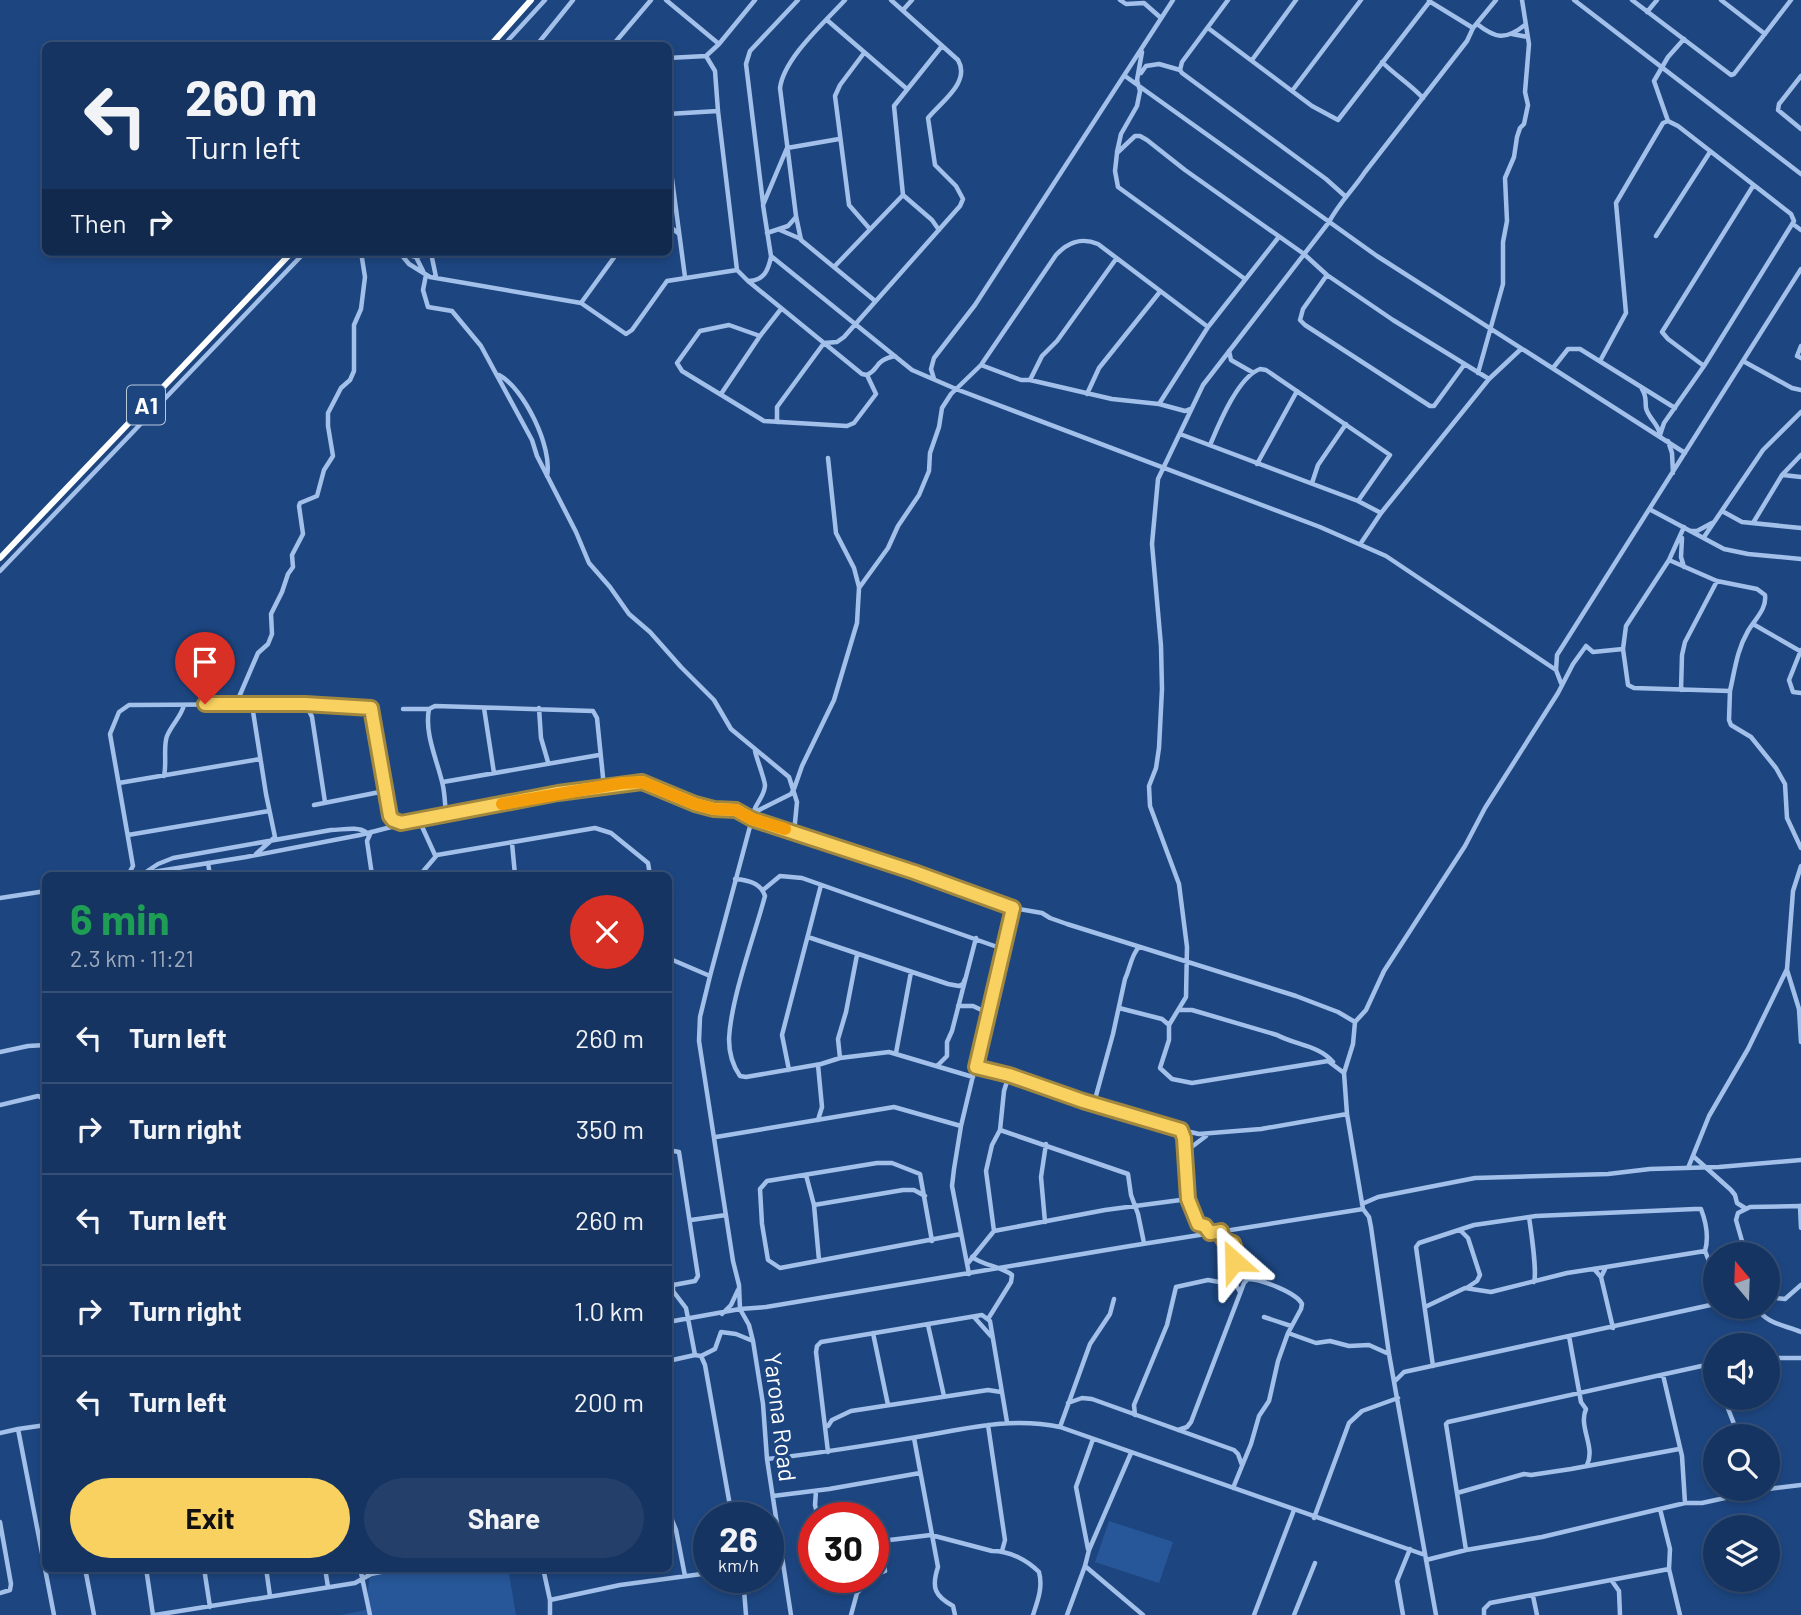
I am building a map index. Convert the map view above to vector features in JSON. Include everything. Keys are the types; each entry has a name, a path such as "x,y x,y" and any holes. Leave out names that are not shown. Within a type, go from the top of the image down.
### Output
{"highway":[{"path":"494,42 531,0"},
{"name":"A1","path":"0,558 288,256"}],"street":[{"path":"507,42 545,0"},
{"path":"539,42 573,0"},
{"path":"617,42 651,0"},
{"path":"666,0 719,44"},
{"path":"748,281 764,276 771,256 746,64 750,51 798,0"},
{"path":"801,240 787,148 781,80 796,54 845,0"},
{"path":"777,422 777,407 824,343 837,342 844,337 960,206 963,199 956,186 936,165 928,125 928,118 962,79 962,68 958,60 891,0"},
{"path":"903,10 912,0"},
{"path":"1120,0 1126,4 1144,3 1161,18"},
{"path":"934,380 931,369 934,358 975,305 1127,77 1173,0"},
{"path":"1180,70 1182,62 1228,0"},
{"path":"1252,60 1296,0"},
{"path":"1292,91 1361,0"},
{"path":"1335,1064 1328,1061 1316,1062 1199,1082 1172,1079 1160,1069 1169,1040 1169,1025 1186,997 1188,962 1179,884 1150,806 1149,786 1156,768 1160,734 1161,646 1155,597 1152,528 1158,479 1203,385 1496,0"},
{"path":"1478,373 1503,284 1503,242 1507,221 1505,178 1514,157 1518,131 1524,124 1528,104 1525,92 1528,37 1522,0"},
{"path":"1574,0 1801,174"},
{"path":"1632,0 1732,75 1791,0"},
{"path":"1647,12 1657,0"},
{"path":"1721,0 1765,34"},
{"path":"706,56 719,44 752,1"},
{"path":"1208,27 1292,91 1338,120 1429,1 1492,35 1528,37"},
{"path":"827,20 906,89"},
{"path":"1511,34 1525,24"},
{"path":"1668,121 1654,81 1668,57 1684,39"},
{"path":"939,230 932,220 903,195 894,106 943,46"},
{"path":"1142,48 1137,106 1121,134 1117,153 1115,171 1118,187 1245,279"},
{"path":"864,53 835,96 849,205 869,228"},
{"path":"672,57 699,54 706,56 715,71 737,270 781,309 867,375 876,394 854,423 848,426 764,421 682,370 677,363 700,331 729,326 760,336"},
{"path":"1140,58 1146,66"},
{"path":"1382,62 1423,98"},
{"path":"1146,66 1159,64 1180,70 1345,196"},
{"path":"1138,81 1146,66"},
{"path":"1801,76 1779,104 1778,110 1801,129"},
{"path":"1127,77 1138,81 1377,257 1685,453"},
{"path":"672,114 718,111"},
{"path":"1600,361 1626,313 1616,202 1663,123 1672,121 1794,218 1793,224 1704,366 1664,423 1660,435"},
{"path":"1117,153 1135,136 1147,139 1278,238 1304,254 1327,275 1489,379"},
{"path":"787,148 839,139"},
{"path":"763,205 787,148"},
{"path":"1656,236 1710,152"},
{"path":"780,167 789,164"},
{"path":"672,178 685,277"},
{"path":"1704,366 1662,332 1753,187"},
{"path":"834,267 903,195"},
{"path":"672,221 677,214"},
{"path":"767,233 788,226 796,216"},
{"path":"1793,224 1801,230"},
{"path":"672,228 680,235"},
{"path":"779,229 801,240 874,300"},
{"path":"1159,404 1208,327 1278,238"},
{"path":"859,588 879,562 902,519 919,495 929,471 930,453 942,408 956,389 981,365 1063,247 1086,239 1098,244 1208,327"},
{"path":"0,571 301,256"},
{"path":"236,704 258,653 268,644 271,614 293,567 292,555 303,534 300,503 317,496 324,470 333,456 328,412 354,371 354,326 361,309 365,283 362,256"},
{"path":"401,256 409,264 436,277 581,303 626,334 632,330 662,285 674,278 737,270"},
{"path":"412,256 416,257 425,273 423,290 428,307 452,311 471,332 497,374 533,440 547,477 589,563 629,614 650,632 714,700 731,729 789,777 797,802 794,833"},
{"path":"432,256 436,277"},
{"path":"581,303 616,256"},
{"path":"771,256 918,374 1362,543 1386,556 1556,670"},
{"path":"1030,380 1042,356 1057,341 1116,259"},
{"path":"1562,684 1556,670 1557,655 1801,269"},
{"path":"1327,275 1300,314 1300,320 1305,325 1430,406 1434,406 1464,365"},
{"path":"1087,394 1099,368 1160,293"},
{"path":"721,394 781,309"},
{"path":"1801,346 1797,354 1801,358"},
{"path":"867,375 880,360 884,347"},
{"path":"1362,543 1381,513 1489,379 1521,349"},
{"path":"1553,368 1567,349 1580,349 1675,408"},
{"path":"1229,351 1230,359 1252,372"},
{"path":"880,360 895,356"},
{"path":"1220,363 1230,359"},
{"path":"1743,361 1792,388 1801,390"},
{"path":"981,365 1021,380 1087,394 1159,404 1178,410 1191,409"},
{"path":"1210,445 1223,413 1252,372 1266,370 1390,454 1358,501"},
{"path":"497,374 521,396 539,428 550,464 547,477"},
{"path":"1640,386 1646,397 1647,412 1656,422 1660,435"},
{"path":"1258,464 1297,391"},
{"path":"1704,537 1762,450 1801,412"},
{"path":"1312,483 1318,465 1346,424"},
{"path":"1180,434 1358,501 1381,513"},
{"path":"1667,441 1672,453 1673,473"},
{"path":"1753,523 1783,475 1801,455"},
{"path":"752,819 760,810 791,794 794,789 802,766 834,700 858,623 859,588 854,568 836,533 828,458"},
{"path":"1783,475 1801,477"},
{"path":"1651,510 1733,551 1801,559"},
{"path":"1722,510 1733,519 1801,528"},
{"path":"1690,530 1696,531 1714,521"},
{"path":"1684,527 1669,561 1626,626 1623,649 1628,685 1640,688 1730,691"},
{"path":"1682,534 1681,557 1685,568"},
{"path":"1669,561 1717,581 1762,591 1765,605 1736,657 1730,691 1729,720 1731,725 1751,737 1776,768 1785,784 1784,802 1788,823 1801,848"},
{"path":"1681,690 1685,642 1717,581"},
{"path":"1753,624 1801,650 1789,680 1793,692 1801,693"},
{"path":"1436,1615 1389,1354 1371,1227 1363,1207 1347,1115 1344,1073 1353,1044 1354,1022 1366,1010 1384,971 1465,846 1485,808 1586,646 1593,652 1623,649"},
{"path":"1540,659 1557,655"},
{"path":"305,704 312,717 325,802"},
{"path":"129,872 132,866 128,835 110,734 118,712 129,705 305,704 371,708 390,816 401,823"},
{"path":"164,776 167,736 182,715 184,705"},
{"path":"252,705 275,837"},
{"path":"403,709 429,709 435,706 594,712 597,718 604,787"},
{"path":"484,707 494,773"},
{"path":"539,708 541,738 548,762"},
{"path":"429,709 429,727 437,767 443,782 446,815"},
{"name":"Yarona Road","path":"755,751 765,783 754,806 710,976 700,1017 699,1041 739,1285 740,1309 749,1325 764,1404 768,1459 791,1615"},
{"path":"443,782 599,755"},
{"path":"119,783 261,760"},
{"path":"150,872 255,855 401,823 642,782 695,804 714,809 736,810 752,819 914,872 1013,908 1042,912 1050,918 1296,996 1338,1012 1354,1022"},
{"path":"314,805 385,791"},
{"path":"128,835 269,811"},
{"path":"381,828 390,816"},
{"path":"419,820 435,856"},
{"path":"145,872 173,858 331,830 362,829 367,841 372,872"},
{"path":"422,872 435,856 600,829 611,833 648,863 650,872"},
{"path":"367,841 373,830"},
{"path":"275,837 292,847"},
{"path":"255,855 275,837"},
{"path":"512,843 515,872"},
{"path":"208,863 210,872"},
{"path":"132,866 141,872"},
{"path":"1801,866 1793,891 1787,970 1799,1009 1801,1042"},
{"path":"763,890 784,875 802,878 1003,949"},
{"path":"735,879 752,882 763,890 765,896 729,1038 735,1069 740,1076 818,1065 840,1058 896,1053 973,1077"},
{"path":"789,1070 782,1035 821,885"},
{"path":"0,898 42,892"},
{"path":"969,1274 970,1260 961,1234 952,1186 961,1126 1013,908"},
{"path":"808,937 959,986 965,979"},
{"path":"937,1066 947,1056 947,1042 953,1031 976,939"},
{"path":"1094,1103 1125,979 1140,946"},
{"path":"1171,957 1183,954 1187,947"},
{"path":"840,1058 838,1039 858,955"},
{"path":"672,959 710,976"},
{"path":"1688,1168 1709,1116 1748,1049 1787,970"},
{"path":"896,1053 911,972"},
{"path":"958,1006 973,1006 988,1013"},
{"path":"1119,1009 1162,1019 1169,1025"},
{"path":"1180,1010 1192,1010 1311,1047 1329,1057 1344,1073"},
{"path":"0,1052 42,1045"},
{"path":"818,1065 822,1107 818,1120"},
{"path":"976,1067 1181,1130 1207,1135 1347,1115"},
{"path":"994,1231 986,1171 992,1145 1000,1130 1009,1075"},
{"path":"0,1105 38,1096 42,1098"},
{"path":"715,1138 894,1107 961,1126"},
{"path":"1000,1130 1128,1174 1133,1206 1138,1214 1144,1243"},
{"path":"1181,1130 1184,1138 1188,1199 1198,1224 1205,1226 1210,1233"},
{"path":"1185,1152 1207,1135"},
{"path":"1045,1222 1041,1177 1046,1144"},
{"path":"672,1151 679,1152 698,1278 695,1281 672,1285"},
{"path":"1693,1156 1735,1195 1738,1213 1736,1220 1742,1242"},
{"path":"672,1321 1363,1207 1376,1198 1475,1178 1608,1174 1801,1160"},
{"path":"932,1241 920,1174 892,1163 877,1163 763,1183 760,1189 768,1260 780,1268 932,1241 961,1234"},
{"path":"806,1175 814,1205 819,1261"},
{"path":"814,1205 903,1190 915,1190 925,1196"},
{"path":"1361,1191 1376,1198"},
{"path":"970,1260 994,1231 1188,1199"},
{"path":"1737,1203 1745,1208"},
{"path":"1738,1213 1745,1208 1801,1206 1801,1228"},
{"path":"1433,1366 1416,1247 1419,1242 1471,1226 1529,1217 1701,1209 1708,1242"},
{"path":"691,1220 726,1215"},
{"path":"1529,1217 1536,1273 1534,1283"},
{"path":"1467,1236 1471,1226"},
{"path":"1460,1229 1467,1236 1486,1291"},
{"path":"1221,1231 1223,1239 1231,1241 1236,1247 1231,1275 1240,1293"},
{"path":"1465,1288 1492,1292 1567,1273 1703,1251"},
{"path":"970,1260 1010,1273 1012,1278"},
{"path":"988,1319 1022,1265"},
{"path":"1601,1278 1606,1267"},
{"path":"1594,1268 1601,1278 1613,1328"},
{"path":"1425,1307 1465,1288 1477,1281 1480,1275"},
{"path":"1178,1430 1187,1427 1191,1422 1244,1283 1248,1279 1256,1279 1298,1297 1302,1304 1278,1361 1269,1401 1259,1416 1233,1488"},
{"path":"1135,1415 1134,1405 1167,1325 1176,1287 1208,1280 1236,1285 1244,1283"},
{"path":"721,1314 732,1305 739,1285"},
{"path":"1780,1298 1785,1299 1801,1285"},
{"path":"672,1288 686,1308 695,1355"},
{"path":"1060,1427 1090,1344 1110,1314 1114,1298"},
{"path":"1395,1381 1404,1372 1703,1307"},
{"path":"828,1452 817,1346 821,1342 873,1333 982,1315 988,1319 994,1340 1007,1422"},
{"path":"972,1317 979,1321 994,1340"},
{"path":"1265,1317 1291,1326"},
{"path":"1769,1320 1801,1332"},
{"path":"928,1325 944,1396"},
{"path":"672,1360 701,1356 715,1349 721,1332 736,1334 753,1341"},
{"path":"873,1333 888,1405"},
{"path":"1288,1333 1316,1343 1330,1341 1349,1346 1369,1345 1389,1354"},
{"path":"1569,1335 1581,1402 1586,1409 1584,1420 1591,1453 1587,1466"},
{"path":"701,1356 709,1385 729,1502"},
{"path":"1780,1358 1801,1358"},
{"path":"1391,1365 1404,1372"},
{"path":"1466,1550 1446,1424 1448,1422 1703,1366"},
{"path":"1663,1375 1682,1456 1685,1503"},
{"path":"827,1428 838,1416 851,1411 989,1390 1001,1392"},
{"path":"1069,1403 1082,1398 1092,1398 1194,1434 1234,1450 1242,1466"},
{"path":"1314,1518 1349,1423 1362,1411 1398,1398"},
{"path":"1124,1410 1134,1405"},
{"path":"768,1459 828,1452 1007,1422 1060,1427 1314,1518 1410,1549 1426,1558 1542,1537 1685,1503 1712,1501"},
{"path":"1191,1422 1194,1434"},
{"path":"988,1425 1005,1540 1002,1551"},
{"path":"0,1433 42,1426"},
{"path":"18,1429 42,1553"},
{"path":"914,1438 938,1567 936,1593 942,1601 953,1606 955,1615"},
{"path":"1089,1550 1076,1487 1093,1439"},
{"path":"1234,1450 1251,1444"},
{"path":"1457,1493 1518,1475 1539,1474 1679,1449"},
{"path":"1067,1615 1086,1566 1089,1550 1130,1453"},
{"path":"773,1496 920,1473"},
{"path":"1780,1487 1801,1485"},
{"path":"815,1502 816,1491"},
{"path":"1660,1509 1672,1556 1670,1569 1680,1615"},
{"path":"1254,1615 1294,1510"},
{"path":"0,1522 11,1584 10,1590 0,1593"},
{"path":"672,1523 677,1530 685,1576"},
{"path":"889,1540 931,1535 992,1551 1002,1551 1023,1559 1039,1572 1041,1587 1033,1615"},
{"path":"1403,1615 1397,1581 1410,1549"},
{"path":"1301,1615 1294,1614 1315,1563"},
{"path":"1086,1566 1143,1615"},
{"path":"1484,1615 1483,1609 1490,1603 1612,1581 1651,1570 1670,1569"},
{"path":"46,1572 54,1615"},
{"path":"86,1572 94,1615"},
{"path":"147,1572 154,1615 362,1581 378,1572"},
{"path":"205,1572 210,1606"},
{"path":"267,1572 270,1596"},
{"path":"326,1572 328,1587"},
{"path":"361,1572 370,1615"},
{"path":"544,1572 550,1600 550,1615"},
{"path":"550,1600 620,1585 693,1575"},
{"path":"1612,1581 1619,1591 1620,1615"},
{"path":"744,1593 746,1615"},
{"path":"851,1615 858,1593"},
{"path":"1532,1596 1537,1615"}],"shaded area":[{"path":"1109,1521 1173,1542 1159,1583 1095,1562"},
{"path":"509,1572 516,1615 341,1615 366,1610 370,1573"}],"slow traffic":[{"path":"502,804 558,793 642,782 695,804 714,809 736,810 752,819 785,829"}],"route":[{"path":"205,704 357,705 371,708 390,816 401,823 558,793 642,782 695,804 714,809 736,810 752,819 914,872 1013,908 976,1067 987,1068 1083,1101 1181,1130 1184,1138 1188,1199 1198,1224 1205,1226 1210,1233 1221,1231 1223,1239 1233,1243 1236,1247 1234,1261"}]}
